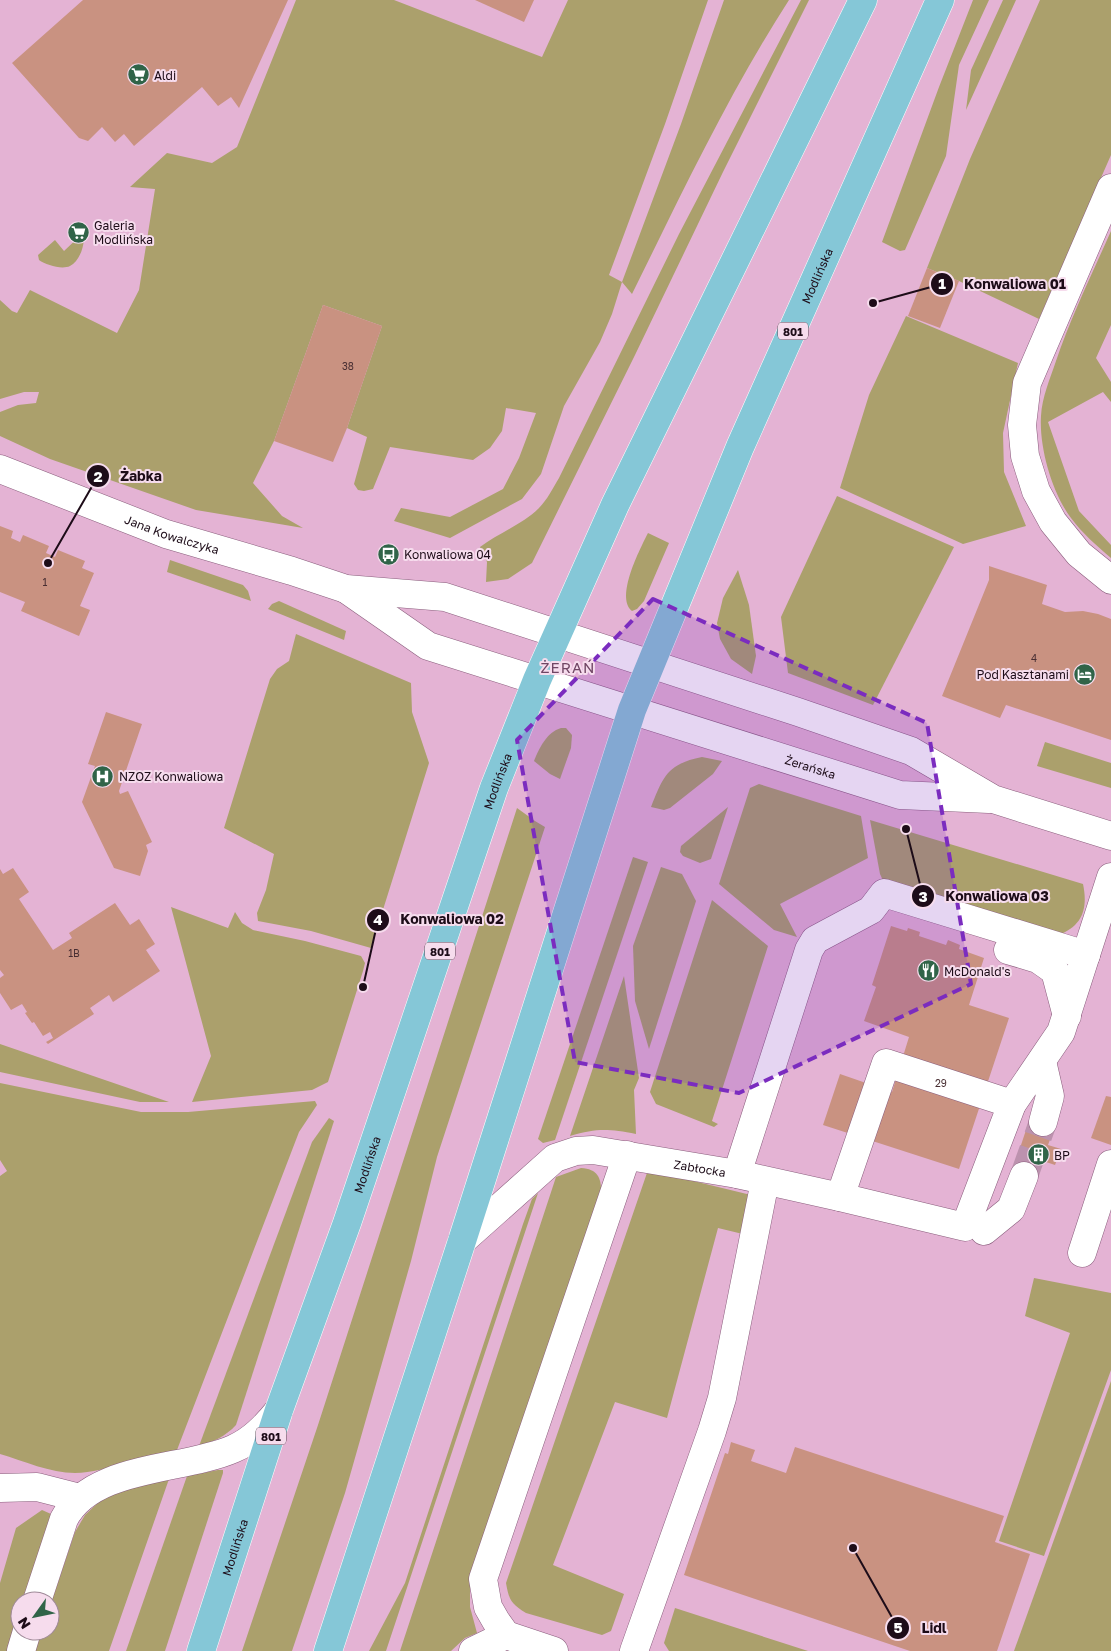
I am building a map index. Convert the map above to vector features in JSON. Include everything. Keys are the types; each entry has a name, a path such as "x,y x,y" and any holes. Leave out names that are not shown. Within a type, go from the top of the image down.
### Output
{"main road":[{"name":"Modlińska","path":"201,1651 279,1410 348,1223 494,788 537,680 615,505 863,0"},
{"name":"Modlińska","path":"328,1651 632,710 740,447 940,0"}],"street":[{"path":"1111,188 1027,383 1022,425 1025,456 1036,491 1053,522 1079,554 1111,580"},
{"name":"Jana Kowalczyka","path":"0,469 166,534 346,589 445,597 557,633"},
{"name":"Jana Kowalczyka","path":"346,589 428,646 537,680"},
{"path":"557,633 651,664"},
{"name":"Żerańska","path":"651,664 911,751 993,799 1111,836"},
{"path":"537,680 632,710"},
{"name":"Żerańska","path":"632,710 900,795 993,799"},
{"path":"975,1229 1012,1104 1061,1032 1111,877"},
{"path":"737,1174 809,950 815,940 871,910 884,893 1086,955"},
{"path":"871,910 1038,959 1054,972 1067,1016"},
{"path":"1042,1061 1050,1096 1043,1122"},
{"path":"840,1197 886,1063 1012,1104"},
{"name":"Zabłocka","path":"462,1241 555,1158 576,1151 593,1150 737,1174 975,1229"},
{"path":"554,1651 506,1635 488,1607 483,1579 627,1155"},
{"path":"1082,1253 1111,1164"},
{"path":"975,1229 1011,1209 1024,1176"},
{"path":"634,1651 722,1398 765,1181"},
{"path":"40,1591 64,1519 80,1498 120,1477 215,1456 234,1449 265,1427 279,1410"},
{"path":"0,1488 38,1487 80,1498"},
{"path":"473,1651 506,1635"}],"highlighted area":[{"path":"653,599 927,723 971,984 739,1093 575,1062 517,740"}],"shaded area":[{"path":"296,0 394,0 542,57 568,0 708,0 665,124 609,275 622,282 612,314 600,342 564,406 541,474 522,499 450,538 394,521 401,508 450,517 503,489 519,458 536,413 506,408 502,431 490,448 473,460 390,447 373,489 358,490 354,484 367,437 347,428 382,326 323,305 274,441 253,483 282,516 303,528 196,510 50,459 0,436 0,412 18,405 36,403 39,392 24,392 0,399 0,300 17,313 30,290 117,333 139,290 155,189 130,187 167,153 212,163 237,147"},
{"path":"724,0 789,0 726,108 632,294 622,282 681,124"},
{"path":"801,0 809,0 532,563 508,579 486,582 487,562 480,547 533,514 552,490 679,234"},
{"path":"973,0 989,0 959,65 946,156 905,250 900,251 882,242"},
{"path":"1003,0 1016,0 966,110 971,70"},
{"path":"1040,0 1111,0 1111,155 1039,319 927,268 970,159"},
{"path":"1111,231 1111,325 1096,358 1111,382 1111,402 1103,392 1048,422 1079,511 1111,545 1111,558 1080,529 1064,508 1058,496 1048,469 1042,442 1041,416 1047,388 1062,345"},
{"path":"83,233 84,242 74,264 67,267 54,266 39,260 38,255 55,240 64,251"},
{"path":"906,316 1018,363 1003,433 1004,472 1026,526 963,544 840,488 869,395"},
{"path":"837,496 954,547 873,705 788,673 781,617"},
{"path":"648,533 669,543 644,601 637,609 632,611 627,604 627,584"},
{"path":"170,560 243,585 248,591 251,601 167,572"},
{"path":"738,570 749,605 756,656 752,674 731,659 720,639 717,623 723,598"},
{"path":"279,601 346,631 344,640 268,609 272,604"},
{"path":"296,634 411,683 412,712 429,763 371,948 311,931 258,921 257,913 266,890 274,854 224,828 270,679 277,669 289,661"},
{"path":"561,728 566,728 572,735 571,748 560,779 550,774 534,761 541,746 548,737"},
{"path":"1045,742 1111,763 1111,788 1037,766"},
{"path":"702,757 722,761 713,774 670,808 664,810 651,807 668,773 681,764"},
{"path":"759,784 861,816 868,858 780,904 797,937 774,930 719,884 750,788"},
{"path":"728,807 711,859 700,863 683,856 680,852 681,846"},
{"path":"517,808 545,827 437,1157 411,1261 345,1493 292,1651 242,1651 318,1425"},
{"path":"870,820 1083,884 1085,901 1082,915 1073,927 1058,935 885,885 880,874"},
{"path":"633,857 648,862 555,1140 543,1143 538,1139"},
{"path":"661,867 682,874 696,901 649,1049 635,1001 633,946"},
{"path":"712,900 768,946 712,1121 718,1124 714,1127 656,1104 650,1092"},
{"path":"171,907 228,928 235,912 242,923 253,930 361,956 365,963 363,971 328,1082 312,1090 192,1102 211,1056"},
{"path":"624,976 639,1078 634,1090 636,1134 603,1130 570,1136"},
{"path":"0,1044 169,1102 140,1102 0,1072"},
{"path":"0,1083 141,1112 188,1112 315,1101 317,1105 299,1132 177,1450 100,1470 75,1473 47,1469 0,1454 0,1176 7,1171 0,1160"},
{"path":"329,1118 334,1121 236,1425 219,1438 199,1446 312,1142"},
{"path":"581,1168 596,1173 599,1177 601,1197 470,1589 470,1607 477,1633 465,1638 451,1651 400,1651 556,1177"},
{"path":"648,1170 751,1195 751,1236 718,1228 667,1418 615,1402 553,1565 624,1594 611,1631 602,1635 526,1613 512,1601 508,1594 506,1583"},
{"path":"538,1193 386,1651 369,1651 405,1583 523,1224 532,1199"},
{"path":"1034,1278 1111,1293 1111,1370 1044,1556 999,1541 1070,1333 1025,1316"},
{"path":"1111,1381 1111,1651 1014,1651"},
{"path":"223,1470 223,1473 165,1651 126,1651 187,1476"},
{"path":"169,1479 109,1651 35,1651 38,1641 60,1641 60,1591 55,1591 75,1532 85,1515 102,1499 117,1491"},
{"path":"42,1510 51,1514 52,1520 27,1591 10,1591 11,1641 8,1651 0,1651 0,1583 16,1528"},
{"path":"675,1608 808,1651 669,1651 664,1643"}],"building":[{"name":"Aldi","path":"83,0 288,0 239,108 231,97 218,106 202,87 134,146 124,134 115,142 102,127 88,141 79,138 12,63"},
{"path":"475,0 534,0 524,22"},
{"path":"927,268 959,281 940,328 908,316"},
{"path":"323,305 382,326 347,428 333,462 274,441"},
{"path":"0,526 13,531 11,538 20,542 23,535 49,546 46,553 55,557 58,550 85,561 82,568 94,573 80,606 90,610 79,636 21,611 25,602 0,592"},
{"path":"989,566 1047,585 1042,604 1065,612 1083,611 1111,619 1111,740 1006,705 1000,718 942,696 989,580"},
{"path":"106,712 142,724 119,791 120,794 128,791 152,842 146,845 148,851 140,876 114,868 82,802 95,766 88,764"},
{"path":"13,868 29,892 19,899 53,950 72,938 69,933 115,903 130,925 139,919 155,944 146,950 160,971 113,1002 109,995 90,1008 94,1014 48,1044 46,1042 53,1038 50,1032 43,1036 34,1022 32,1023 25,1013 27,1012 22,1004 11,1010 0,993 0,978 4,975 0,970 0,869 3,874"},
{"path":"891,926 907,931 908,928 920,932 919,936 946,945 948,940 960,945 959,949 984,958 969,1005 1009,1018 959,1169 823,1125 840,1074 892,1092 909,1037 864,1021 876,987 872,985"},
{"path":"1106,1096 1111,1097 1111,1145 1091,1138"},
{"name":"BP","path":"1030,1118 1055,1126 1048,1145 1061,1149 1055,1165 1043,1161 1036,1180 1012,1172"},
{"path":"731,1442 755,1450 751,1461 786,1473 795,1447 1004,1516 995,1542 1030,1554 997,1651 910,1651 684,1575 725,1453 728,1454"}],"tunnel":[{"path":"1024,1176 1043,1122"}],"place":[{"name":"Aldi","path":"138,75"},
{"name":"Galeria Modlińska","path":"78,232"},
{"name":"Konwaliowa 01","path":"873,303"},
{"name":"Konwaliowa 04","path":"388,554"},
{"name":"Żabka","path":"48,563"},
{"name":"Pod Kasztanami","path":"1085,674"},
{"name":"NZOZ Konwaliowa","path":"103,776"},
{"name":"Konwaliowa 03","path":"906,829"},
{"name":"McDonald's","path":"928,971"},
{"name":"Konwaliowa 02","path":"363,987"},
{"name":"BP","path":"1038,1155"},
{"name":"Lidl","path":"853,1548"}],"district":[{"name":"ŻERAŃ","path":"568,667"}]}
